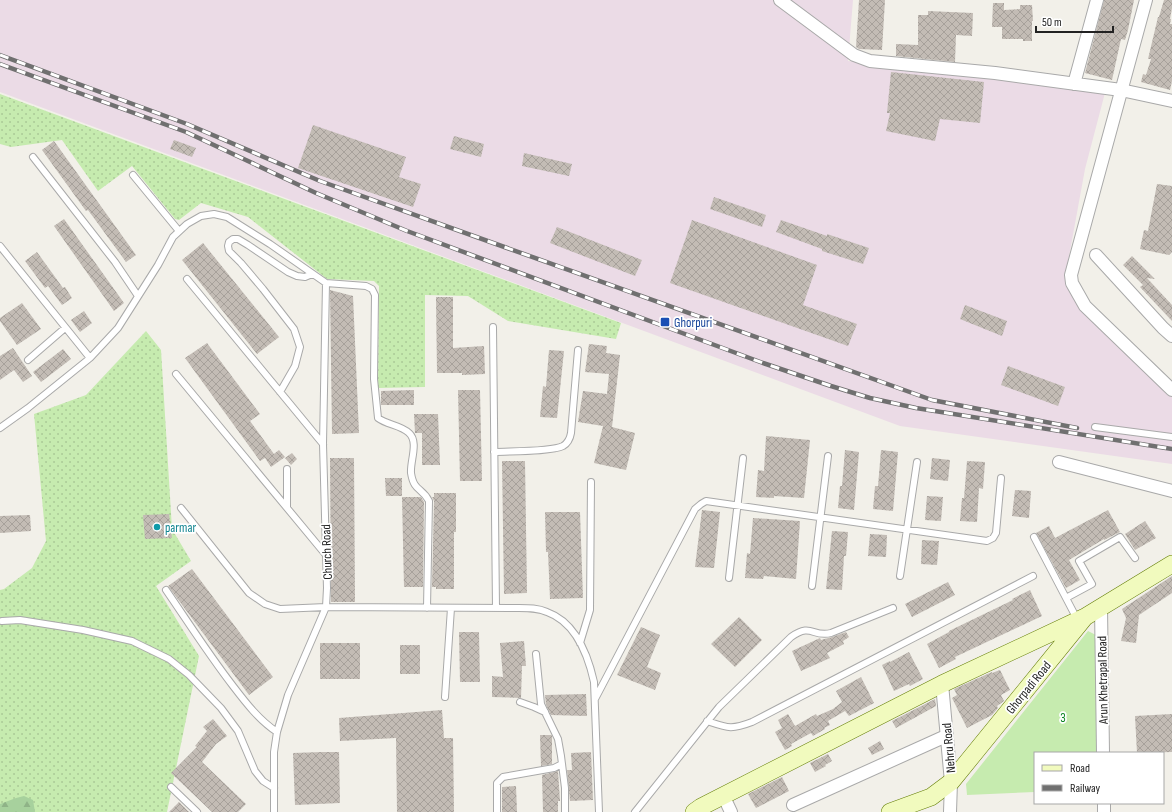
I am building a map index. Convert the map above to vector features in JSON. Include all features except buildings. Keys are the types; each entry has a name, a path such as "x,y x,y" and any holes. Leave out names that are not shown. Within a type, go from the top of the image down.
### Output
{"main road":[{"name":"Ghorpadi Road","path":"890,812 931,797 951,782 1082,619 1172,564"},
{"path":"694,812 723,795 942,684 1082,619"}],"street":[{"path":"780,0 854,55 870,61 995,73 1121,90 1172,101"},
{"path":"1074,84 1097,0"},
{"path":"1146,0 1071,274 1072,283 1085,306 1172,390"},
{"path":"1096,255 1172,336"},
{"path":"1059,462 1172,491"},
{"name":"Arun Khetrapal Road","path":"1100,607 1103,752"},
{"name":"Nehru Road","path":"942,684 951,782 950,812"},
{"path":"793,805 946,736"},
{"path":"723,795 731,812"}],"lane":[{"path":"34,157 115,262 138,296"},
{"path":"133,175 179,231"},
{"path":"0,428 28,408 90,358 118,328 158,265 173,237 186,224 201,216 214,214 227,217 270,244 326,283 366,286 372,288 375,295 374,379 378,418 383,422 404,429 410,434 413,440 411,471 413,483 418,490 426,495 429,501 427,608"},
{"path":"280,392 295,366 300,347 294,329 241,263 229,252 229,242 233,239 238,239 248,244 288,272 297,276 305,277 312,274"},
{"path":"0,246 90,358"},
{"path":"187,279 323,444"},
{"name":"Church Road","path":"274,812 274,752 277,732 288,695 326,607 327,588 323,444 326,283"},
{"path":"493,327 496,608"},
{"path":"28,360 65,328"},
{"path":"494,452 548,449 562,446 569,441 572,433 578,350"},
{"path":"176,374 326,555"},
{"path":"1096,427 1172,437"},
{"path":"812,586 828,456"},
{"path":"729,578 743,458"},
{"path":"900,576 917,462"},
{"path":"287,469 287,507"},
{"path":"594,701 609,676 695,509 700,504 706,501 738,505 987,540 993,538 996,533 1001,478"},
{"path":"580,643 590,610 591,482"},
{"path":"181,508 249,593 265,604 280,609 326,607 538,609 558,617 574,631 593,676 599,812"},
{"path":"1034,537 1066,598 1082,619"},
{"path":"1066,598 1092,584 1079,560 1120,537 1135,558"},
{"path":"707,721 728,728 739,727 752,722 1033,576"},
{"path":"166,590 210,656 241,696 266,725 277,732"},
{"path":"445,697 451,608"},
{"path":"635,812 719,707 791,637 804,630 810,630 823,635 893,608"},
{"path":"2,621 20,620 84,630 132,641 169,659 189,675 221,708 238,731 255,772 263,781 274,788"},
{"path":"536,654 540,694 544,712 558,739 565,788 565,812"},
{"path":"520,702 544,712"},
{"path":"497,812 497,783 503,777 554,768 562,764"},
{"path":"171,787 197,812"}],"shaded area":[{"path":"0,0 853,0 848,61 1106,89 1085,169 1066,273 1079,304 1117,346 1172,397 1172,464 900,426 0,92"}],"green space":[{"path":"0,94 621,323 616,339 508,321 468,296 425,295 425,387 378,388 379,286 374,281 327,279 248,217 201,203 179,220 175,219 132,166 98,191 62,140 11,147 0,144"},
{"path":"146,331 161,350 172,529 191,561 156,586 199,656 167,812 0,812 0,590 4,589 32,568 46,541 34,414 86,395"},
{"name":"3","path":"1088,631 1100,637 1097,752 1034,752 1034,792 967,795 966,784"},
{"path":"24,796 33,800 35,812 0,812 0,804"}],"railway":[{"path":"0,55 187,124 320,181 932,400 1077,428"},
{"path":"0,64 186,132 316,193 407,231 763,363 831,386 870,398 916,408 1172,449"}],"place":[{"name":"Ghorpuri","path":"665,322"},
{"name":"parmar","path":"157,527"}]}
